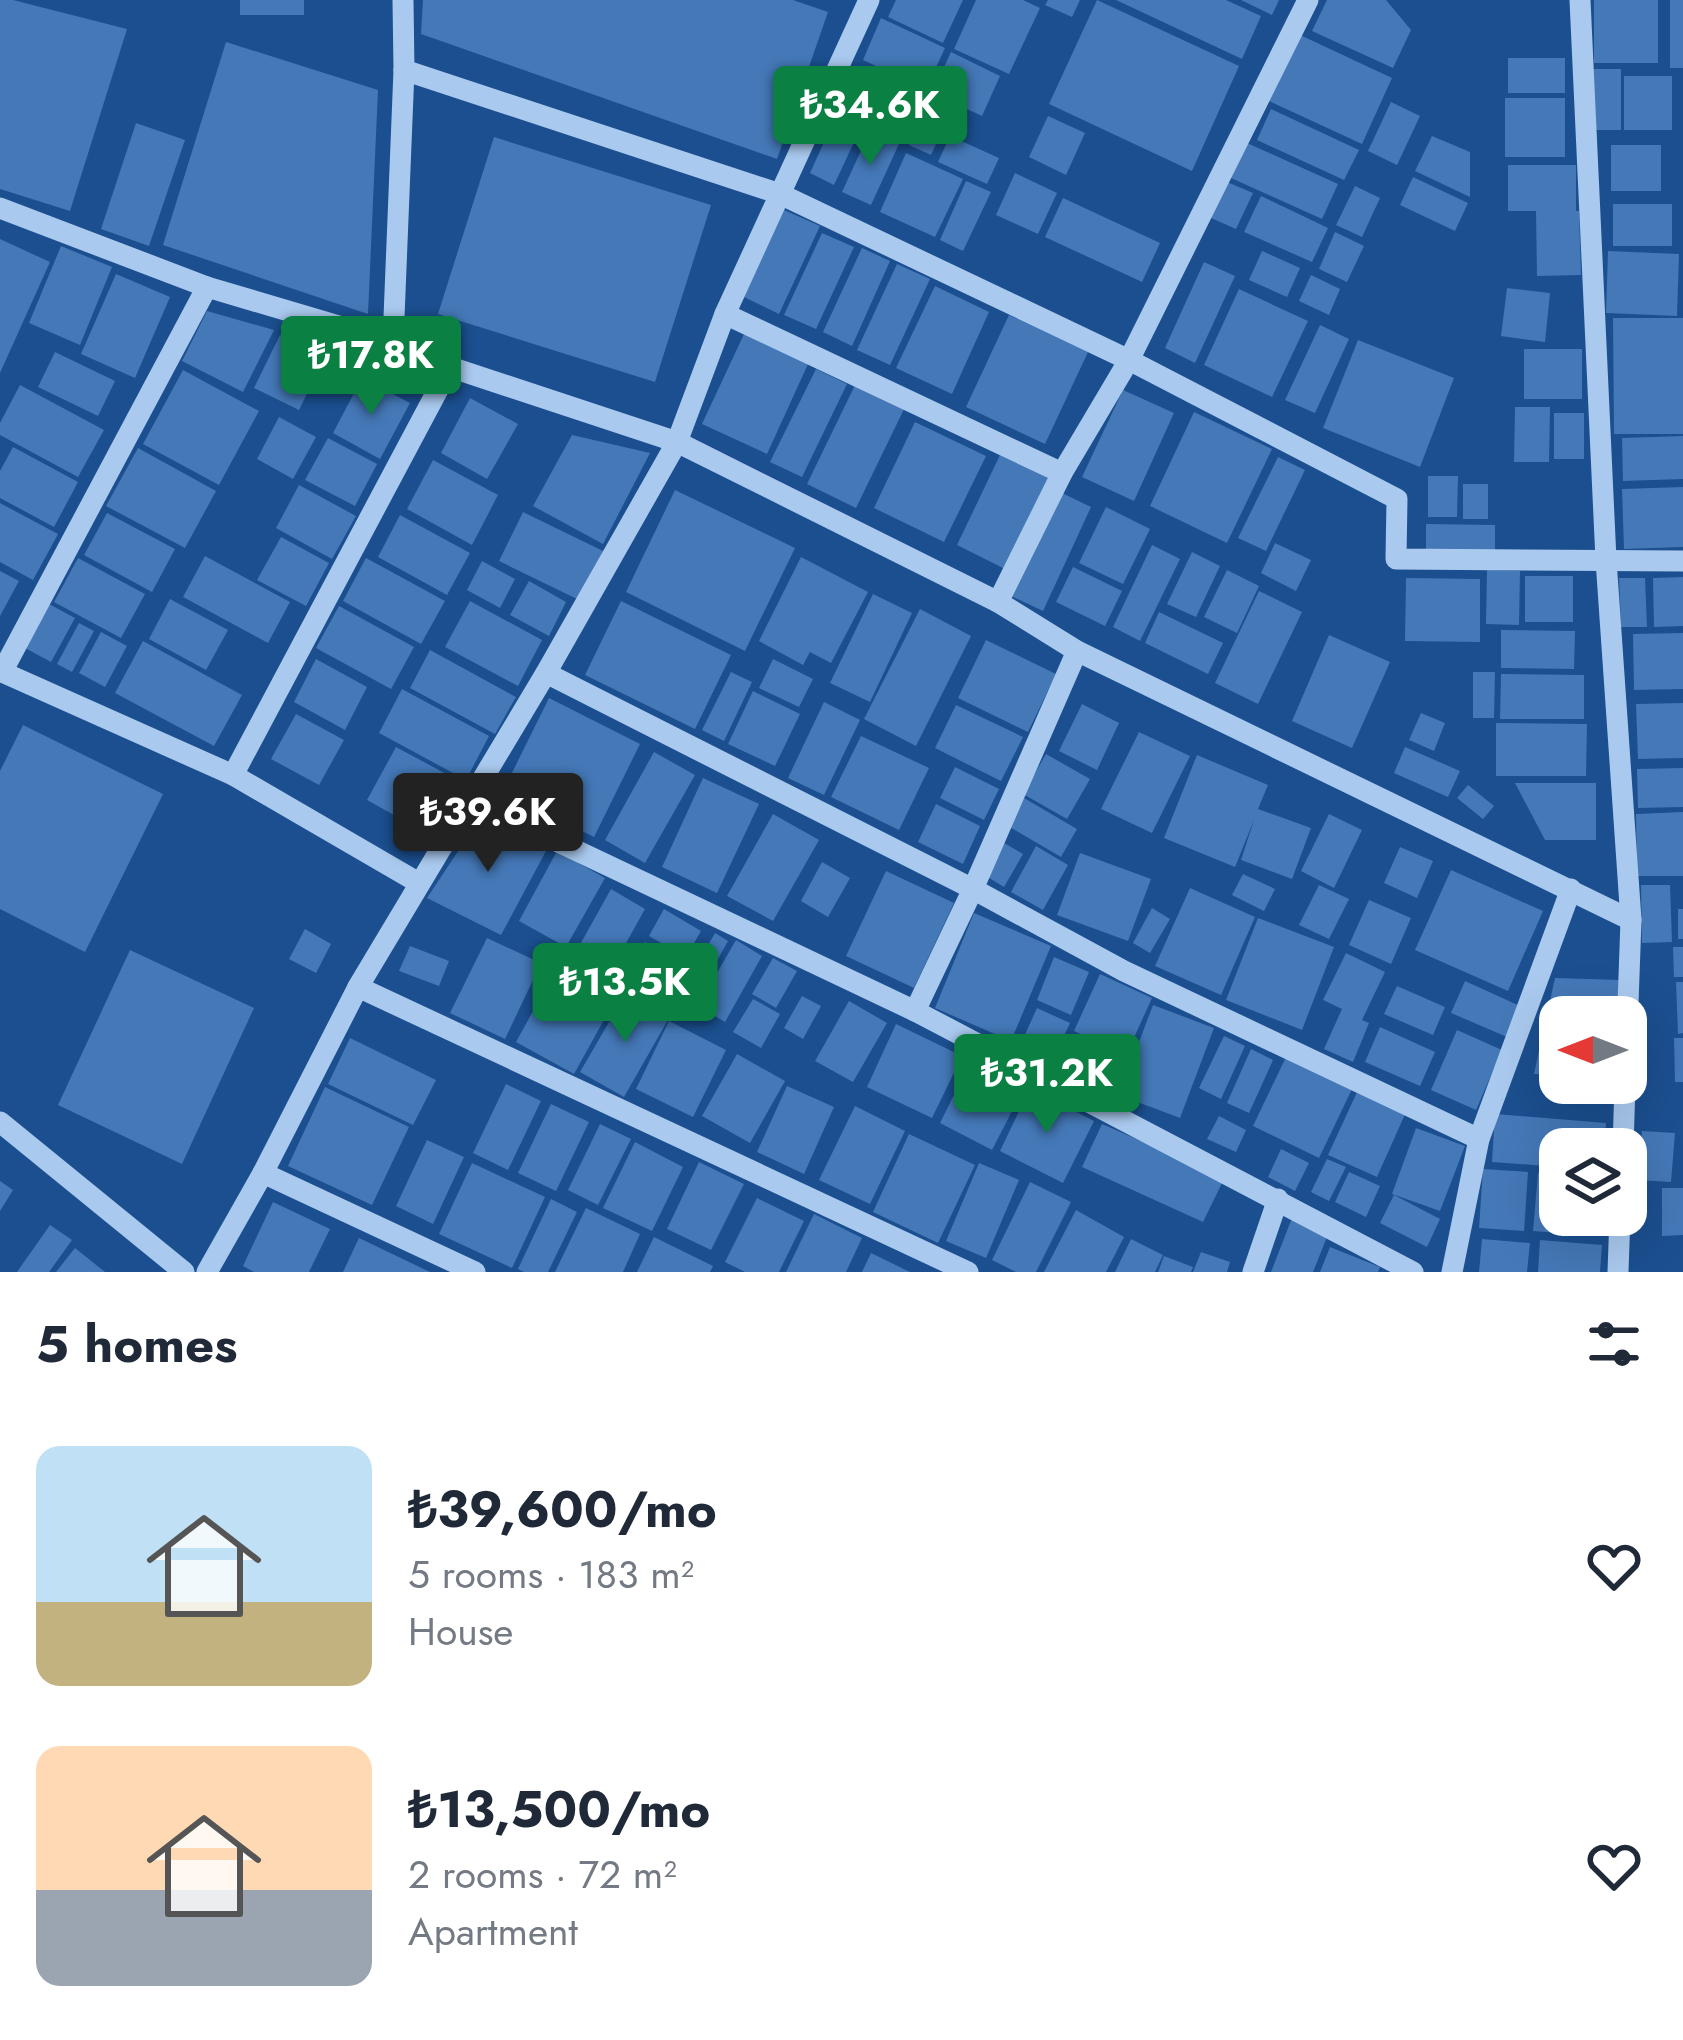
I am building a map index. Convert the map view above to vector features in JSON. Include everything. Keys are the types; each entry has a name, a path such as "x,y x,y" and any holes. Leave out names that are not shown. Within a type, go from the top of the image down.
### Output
{"street":[{"path":"393,342 403,0"},
{"path":"207,1272 358,987 546,674 676,442 724,314 869,0"},
{"path":"998,602 1063,473 1129,360 1308,0"},
{"path":"1580,0 1606,560 1631,920 1628,996"},
{"path":"404,70 780,194 1129,360 1397,499 1396,559 1683,561"},
{"path":"0,208 207,287 393,342 450,367 676,442 998,602 1077,651 1631,920"},
{"path":"207,287 1,672 233,775 418,884"},
{"path":"724,314 1063,473"},
{"path":"233,775 450,367"},
{"path":"915,1011 1077,651"},
{"path":"546,674 973,889 1124,971 1480,1139"},
{"path":"470,800 915,1011 1412,1272"},
{"path":"1452,1272 1480,1139 1571,889"},
{"path":"358,987 968,1272"},
{"path":"0,1122 184,1272"},
{"path":"262,1173 475,1272"},
{"path":"1253,1272 1278,1199"},
{"path":"1618,1272 1619,1236"}],"building":[{"path":"0,0 127,29 70,211 0,189"},
{"path":"240,0 304,0 304,15 240,15"},
{"path":"423,0 793,0 828,12 777,159 421,34"},
{"path":"896,0 963,0 943,43 888,17"},
{"path":"976,0 1023,0 1040,8 1009,74 954,49"},
{"path":"1048,0 1080,0 1072,17 1045,5"},
{"path":"1097,0 1239,66 1192,171 1049,104"},
{"path":"1116,0 1226,0 1261,16 1242,59"},
{"path":"1241,0 1279,0 1272,15"},
{"path":"1327,0 1386,0 1411,30 1393,68 1312,31"},
{"path":"1594,0 1658,0 1658,63 1594,63"},
{"path":"1670,0 1683,0 1683,68 1670,68"},
{"path":"881,18 945,48 926,89 863,60"},
{"path":"1298,34 1392,78 1362,144 1267,100"},
{"path":"226,42 378,90 368,314 163,245"},
{"path":"951,52 1000,76 982,116 932,93"},
{"path":"1508,58 1565,58 1565,93 1508,93"},
{"path":"1587,69 1621,69 1621,130 1587,130"},
{"path":"1624,76 1672,76 1672,130 1624,130"},
{"path":"845,96 870,108 834,185 810,173"},
{"path":"1505,98 1565,98 1565,157 1505,157"},
{"path":"1391,102 1420,116 1397,165 1368,151"},
{"path":"1271,109 1359,150 1344,180 1257,140"},
{"path":"1048,116 1085,133 1066,175 1029,157"},
{"path":"921,119 943,129 931,155 909,145"},
{"path":"136,123 185,140 149,246 101,229"},
{"path":"870,131 899,144 871,205 842,192"},
{"path":"950,136 999,158 987,184 938,162"},
{"path":"1432,136 1470,152 1470,197 1415,171"},
{"path":"494,137 711,205 655,382 438,314"},
{"path":"1247,143 1338,184 1322,219 1231,178"},
{"path":"1611,145 1661,145 1661,191 1611,191"},
{"path":"906,153 963,179 935,237 880,212"},
{"path":"1508,165 1576,165 1581,275 1537,276 1536,211 1508,211"},
{"path":"1015,173 1057,193 1038,234 996,215"},
{"path":"1413,177 1468,203 1455,231 1400,205"},
{"path":"966,181 991,192 963,251 940,240"},
{"path":"1227,182 1253,193 1236,229 1211,218"},
{"path":"1355,186 1380,198 1362,237 1336,225"},
{"path":"1261,196 1328,228 1312,262 1244,232"},
{"path":"1063,198 1160,243 1142,282 1045,237"},
{"path":"1613,204 1672,204 1672,246 1613,246"},
{"path":"784,210 820,226 779,314 744,297"},
{"path":"1335,232 1364,246 1347,282 1319,269"},
{"path":"822,233 854,247 816,329 784,315"},
{"path":"0,239 50,262 0,373"},
{"path":"61,246 112,267 80,345 29,323"},
{"path":"862,248 890,261 852,346 823,332"},
{"path":"1262,251 1300,268 1287,297 1249,280"},
{"path":"1608,251 1679,254 1677,316 1606,313"},
{"path":"1204,262 1235,276 1195,363 1165,348"},
{"path":"897,264 930,279 890,365 857,350"},
{"path":"116,274 170,297 135,378 81,354"},
{"path":"1311,275 1340,289 1329,315 1299,301"},
{"path":"935,286 989,312 952,394 896,368"},
{"path":"1507,288 1550,293 1545,342 1501,336"},
{"path":"1239,289 1308,321 1272,397 1204,365"},
{"path":"207,311 274,330 243,392 182,361"},
{"path":"1009,315 1088,352 1045,444 966,407"},
{"path":"1613,318 1683,318 1683,434 1614,434"},
{"path":"1320,325 1349,339 1315,413 1285,400"},
{"path":"744,334 808,364 767,454 702,424"},
{"path":"280,335 325,357 299,410 254,388"},
{"path":"1358,340 1454,378 1420,467 1323,428"},
{"path":"1524,349 1582,349 1582,399 1524,399"},
{"path":"55,352 115,381 98,416 38,387"},
{"path":"816,369 847,384 802,477 770,462"},
{"path":"183,370 259,411 219,485 143,444"},
{"path":"362,378 410,403 380,459 333,433"},
{"path":"857,381 906,405 856,508 807,484"},
{"path":"20,385 104,430 78,477 0,435 0,423"},
{"path":"1123,390 1174,413 1134,501 1082,477"},
{"path":"470,398 518,424 487,479 441,453"},
{"path":"1515,407 1550,407 1549,462 1514,462"},
{"path":"1194,412 1272,449 1227,543 1150,506"},
{"path":"1554,413 1584,413 1584,459 1554,459"},
{"path":"279,417 316,437 293,479 257,459"},
{"path":"915,422 986,456 944,542 874,508"},
{"path":"572,435 650,453 603,544 533,506"},
{"path":"1683,436 1683,479 1623,481 1622,438"},
{"path":"328,438 377,464 355,506 305,480"},
{"path":"13,447 78,482 54,527 0,498 0,471"},
{"path":"138,448 216,491 185,548 106,506"},
{"path":"1000,455 1048,478 1005,569 957,545"},
{"path":"1278,457 1305,470 1266,551 1238,538"},
{"path":"433,460 498,495 472,545 407,509"},
{"path":"1428,476 1458,476 1457,517 1428,517"},
{"path":"1463,484 1488,484 1488,519 1463,519"},
{"path":"299,485 356,516 332,559 276,528"},
{"path":"1683,487 1683,547 1624,549 1622,489"},
{"path":"675,490 795,548 745,651 626,592"},
{"path":"1060,492 1091,507 1043,611 1011,596"},
{"path":"0,503 58,534 33,580 0,562"},
{"path":"1106,507 1150,529 1123,584 1079,563"},
{"path":"523,512 603,551 579,600 499,561"},
{"path":"107,513 175,549 152,592 84,555"},
{"path":"400,515 470,553 447,595 378,557"},
{"path":"1426,524 1495,525 1495,551 1426,551"},
{"path":"281,537 329,563 306,606 257,580"},
{"path":"1275,543 1311,560 1296,591 1261,573"},
{"path":"1152,545 1180,559 1140,641 1113,627"},
{"path":"1192,552 1220,566 1196,617 1167,604"},
{"path":"205,556 290,602 268,643 183,597"},
{"path":"801,557 868,592 831,663 810,652 803,665 759,641"},
{"path":"78,558 145,594 121,638 54,602"},
{"path":"366,558 445,601 421,644 343,601"},
{"path":"482,561 515,579 500,608 467,590"},
{"path":"1073,567 1122,591 1105,626 1056,602"},
{"path":"1227,570 1259,586 1237,633 1204,617"},
{"path":"1487,570 1520,571 1519,625 1486,624"},
{"path":"0,571 19,581 0,616"},
{"path":"1525,576 1573,576 1573,622 1525,622"},
{"path":"1683,577 1683,626 1654,627 1653,578"},
{"path":"1406,578 1480,579 1480,642 1405,641"},
{"path":"1619,578 1645,578 1647,627 1621,627"},
{"path":"529,581 566,602 549,636 510,615"},
{"path":"1259,591 1302,612 1258,704 1215,683"},
{"path":"873,594 912,613 870,702 830,683"},
{"path":"170,599 228,630 206,670 149,639"},
{"path":"470,601 542,640 518,686 445,647"},
{"path":"621,601 731,655 695,729 585,675"},
{"path":"49,604 75,618 51,662 25,648"},
{"path":"339,606 414,647 391,689 316,648"},
{"path":"920,609 971,636 916,746 864,719"},
{"path":"1159,612 1223,643 1208,674 1145,643"},
{"path":"79,623 94,631 72,672 57,664"},
{"path":"1501,630 1575,631 1574,669 1501,668"},
{"path":"101,632 127,646 105,687 79,673"},
{"path":"1683,633 1683,689 1634,690 1633,634"},
{"path":"1329,635 1390,662 1352,748 1292,721"},
{"path":"986,640 1056,674 1028,732 958,698"},
{"path":"143,641 242,695 214,746 115,693"},
{"path":"430,650 516,697 495,734 410,688"},
{"path":"316,659 367,687 345,730 294,702"},
{"path":"773,659 813,679 799,707 759,688"},
{"path":"731,672 752,682 724,741 702,730"},
{"path":"1473,672 1495,672 1494,718 1473,718"},
{"path":"1501,674 1584,675 1584,719 1500,719"},
{"path":"402,689 489,736 466,780 379,733"},
{"path":"753,691 800,714 775,766 728,744"},
{"path":"549,698 640,744 594,837 503,791"},
{"path":"824,702 860,720 824,795 788,778"},
{"path":"1683,703 1683,758 1638,759 1636,704"},
{"path":"1082,704 1119,723 1097,770 1059,751"},
{"path":"956,705 1023,737 1001,781 935,748"},
{"path":"1421,713 1445,723 1434,751 1409,740"},
{"path":"296,714 344,740 319,785 271,759"},
{"path":"1496,723 1587,724 1586,776 1496,776"},
{"path":"23,725 163,794 85,952 0,909 0,771"},
{"path":"1139,732 1190,756 1152,833 1101,809"},
{"path":"861,736 929,768 899,830 831,797"},
{"path":"396,747 450,776 421,830 367,800"},
{"path":"1405,747 1460,771 1448,797 1394,773"},
{"path":"654,752 695,775 645,863 605,840"},
{"path":"1046,754 1090,779 1067,819 1023,794"},
{"path":"1197,755 1268,785 1258,809 1311,828 1292,879 1241,860 1254,820 1235,867 1164,838"},
{"path":"955,767 999,789 984,820 940,798"},
{"path":"1683,768 1683,807 1638,808 1637,769"},
{"path":"703,778 759,804 717,893 662,867"},
{"path":"1515,783 1596,783 1596,840 1545,840"},
{"path":"1468,785 1494,806 1483,819 1457,798"},
{"path":"1024,798 1077,829 1061,857 1008,826"},
{"path":"936,804 980,826 963,864 918,842"},
{"path":"1683,812 1683,876 1637,876 1636,814"},
{"path":"773,814 819,840 773,921 727,896"},
{"path":"1329,814 1362,830 1334,888 1301,871"},
{"path":"482,815 546,851 501,935 427,898"},
{"path":"1004,843 1023,854 1004,887 986,876"},
{"path":"1036,846 1068,865 1043,910 1011,892"},
{"path":"1400,847 1433,861 1417,898 1384,883"},
{"path":"557,851 605,878 566,947 519,921"},
{"path":"1080,853 1151,879 1128,941 1057,915"},
{"path":"822,862 850,878 828,917 801,901"},
{"path":"1451,870 1543,911 1508,991 1415,950"},
{"path":"886,871 954,903 914,988 846,956"},
{"path":"1243,874 1275,889 1264,911 1232,895"},
{"path":"1319,885 1349,899 1329,939 1299,925"},
{"path":"1641,885 1670,885 1672,942 1642,943"},
{"path":"1190,888 1255,917 1221,995 1155,966"},
{"path":"611,889 645,909 611,970 577,950"},
{"path":"1369,900 1411,918 1391,964 1349,945"},
{"path":"1152,908 1170,919 1150,953 1133,943"},
{"path":"664,909 701,931 686,957 649,936"},
{"path":"1678,909 1683,909 1683,939 1678,939"},
{"path":"974,913 1051,946 1011,1041 935,1008"},
{"path":"1258,918 1334,947 1302,1030 1226,1000"},
{"path":"305,929 331,944 316,973 289,959"},
{"path":"715,933 728,941 693,1004 679,997"},
{"path":"487,938 541,963 505,1039 450,1013"},
{"path":"736,940 762,956 725,1022 698,1006"},
{"path":"645,942 684,964 666,996 628,974"},
{"path":"410,946 449,961 439,986 399,971"},
{"path":"1673,947 1683,947 1683,977 1674,977"},
{"path":"130,950 254,1008 182,1164 58,1105"},
{"path":"1346,953 1385,972 1362,1020 1369,1023 1353,1062 1324,1049 1342,1009 1323,1000"},
{"path":"563,957 621,989 574,1074 516,1042"},
{"path":"1054,957 1089,972 1071,1015 1037,1000"},
{"path":"773,958 797,971 776,1008 752,994"},
{"path":"1100,974 1152,998 1126,1055 1074,1031"},
{"path":"1555,978 1621,980 1621,996 1551,996"},
{"path":"1465,981 1520,1006 1507,1037 1451,1013"},
{"path":"1676,982 1683,982 1683,1033 1678,1034"},
{"path":"1397,986 1445,1007 1433,1035 1384,1014"},
{"path":"626,993 669,1018 624,1097 580,1072"},
{"path":"802,996 821,1006 803,1039 784,1028"},
{"path":"753,999 780,1014 761,1048 733,1032"},
{"path":"849,1001 887,1023 853,1082 815,1061"},
{"path":"1153,1005 1214,1028 1180,1118 1119,1095"},
{"path":"1037,1008 1070,1023 1056,1053 1023,1039"},
{"path":"669,1021 726,1050 693,1117 636,1089"},
{"path":"896,1024 962,1056 932,1118 867,1087"},
{"path":"1380,1027 1435,1052 1420,1086 1365,1062"},
{"path":"1457,1030 1502,1050 1476,1110 1431,1090"},
{"path":"1224,1036 1245,1046 1221,1099 1199,1088"},
{"path":"350,1038 436,1080 413,1125 328,1084"},
{"path":"1674,1038 1683,1038 1683,1082 1675,1082"},
{"path":"1074,1039 1124,1062 1111,1090 1061,1066"},
{"path":"1251,1049 1273,1060 1249,1113 1227,1103"},
{"path":"737,1054 785,1081 750,1143 702,1116"},
{"path":"1287,1055 1353,1087 1319,1158 1253,1126"},
{"path":"973,1057 1026,1084 992,1150 940,1123"},
{"path":"506,1084 541,1101 508,1170 473,1153"},
{"path":"787,1086 834,1107 804,1174 757,1152"},
{"path":"325,1087 409,1127 372,1205 288,1166"},
{"path":"1030,1088 1094,1121 1063,1183 1000,1151"},
{"path":"1358,1090 1406,1112 1377,1177 1328,1155"},
{"path":"551,1104 589,1122 556,1191 518,1173"},
{"path":"855,1106 905,1131 870,1204 819,1180"},
{"path":"1495,1114 1606,1123 1606,1128 1539,1128 1539,1165 1492,1162"},
{"path":"1219,1116 1246,1130 1236,1152 1207,1139"},
{"path":"600,1124 631,1139 598,1205 568,1190"},
{"path":"1102,1124 1222,1183 1203,1222 1082,1167"},
{"path":"1416,1128 1465,1146 1440,1211 1392,1194"},
{"path":"1647,1131 1675,1133 1671,1182 1647,1181"},
{"path":"909,1134 975,1165 938,1243 873,1212"},
{"path":"427,1140 464,1157 433,1224 396,1206"},
{"path":"635,1142 683,1167 652,1231 603,1208"},
{"path":"1281,1149 1309,1163 1295,1191 1268,1177"},
{"path":"1327,1159 1346,1167 1329,1201 1311,1192"},
{"path":"699,1162 744,1184 711,1250 667,1229"},
{"path":"472,1163 545,1197 512,1268 439,1234"},
{"path":"979,1163 1019,1180 986,1258 946,1241"},
{"path":"1483,1169 1528,1172 1524,1231 1479,1228"},
{"path":"1349,1172 1380,1186 1366,1217 1335,1202"},
{"path":"1538,1173 1539,1173 1539,1231 1533,1231"},
{"path":"0,1181 13,1190 0,1211"},
{"path":"1030,1182 1071,1202 1036,1272 1016,1272 992,1260"},
{"path":"1662,1188 1683,1188 1683,1235 1662,1236"},
{"path":"1394,1195 1440,1219 1427,1247 1380,1223"},
{"path":"757,1198 804,1221 779,1272 745,1272 725,1262"},
{"path":"551,1199 577,1212 548,1272 524,1272 518,1269"},
{"path":"273,1202 330,1229 309,1272 254,1272 243,1266"},
{"path":"586,1208 640,1234 623,1272 555,1272"},
{"path":"1076,1210 1124,1237 1106,1272 1044,1272"},
{"path":"814,1214 862,1238 846,1272 786,1272"},
{"path":"1292,1218 1329,1232 1313,1272 1271,1272"},
{"path":"50,1225 72,1240 49,1272 17,1272"},
{"path":"654,1237 713,1266 710,1272 637,1272"},
{"path":"359,1238 430,1272 343,1272"},
{"path":"1131,1239 1163,1255 1155,1272 1115,1272"},
{"path":"1482,1239 1530,1243 1527,1272 1479,1272"},
{"path":"1540,1240 1602,1245 1600,1272 1538,1272"},
{"path":"1330,1247 1380,1267 1378,1272 1320,1272"},
{"path":"75,1248 105,1272 56,1272"},
{"path":"1201,1252 1230,1262 1227,1272 1193,1272"},
{"path":"871,1253 910,1272 862,1272"},
{"path":"1164,1256 1193,1267 1191,1272 1158,1272"}]}
